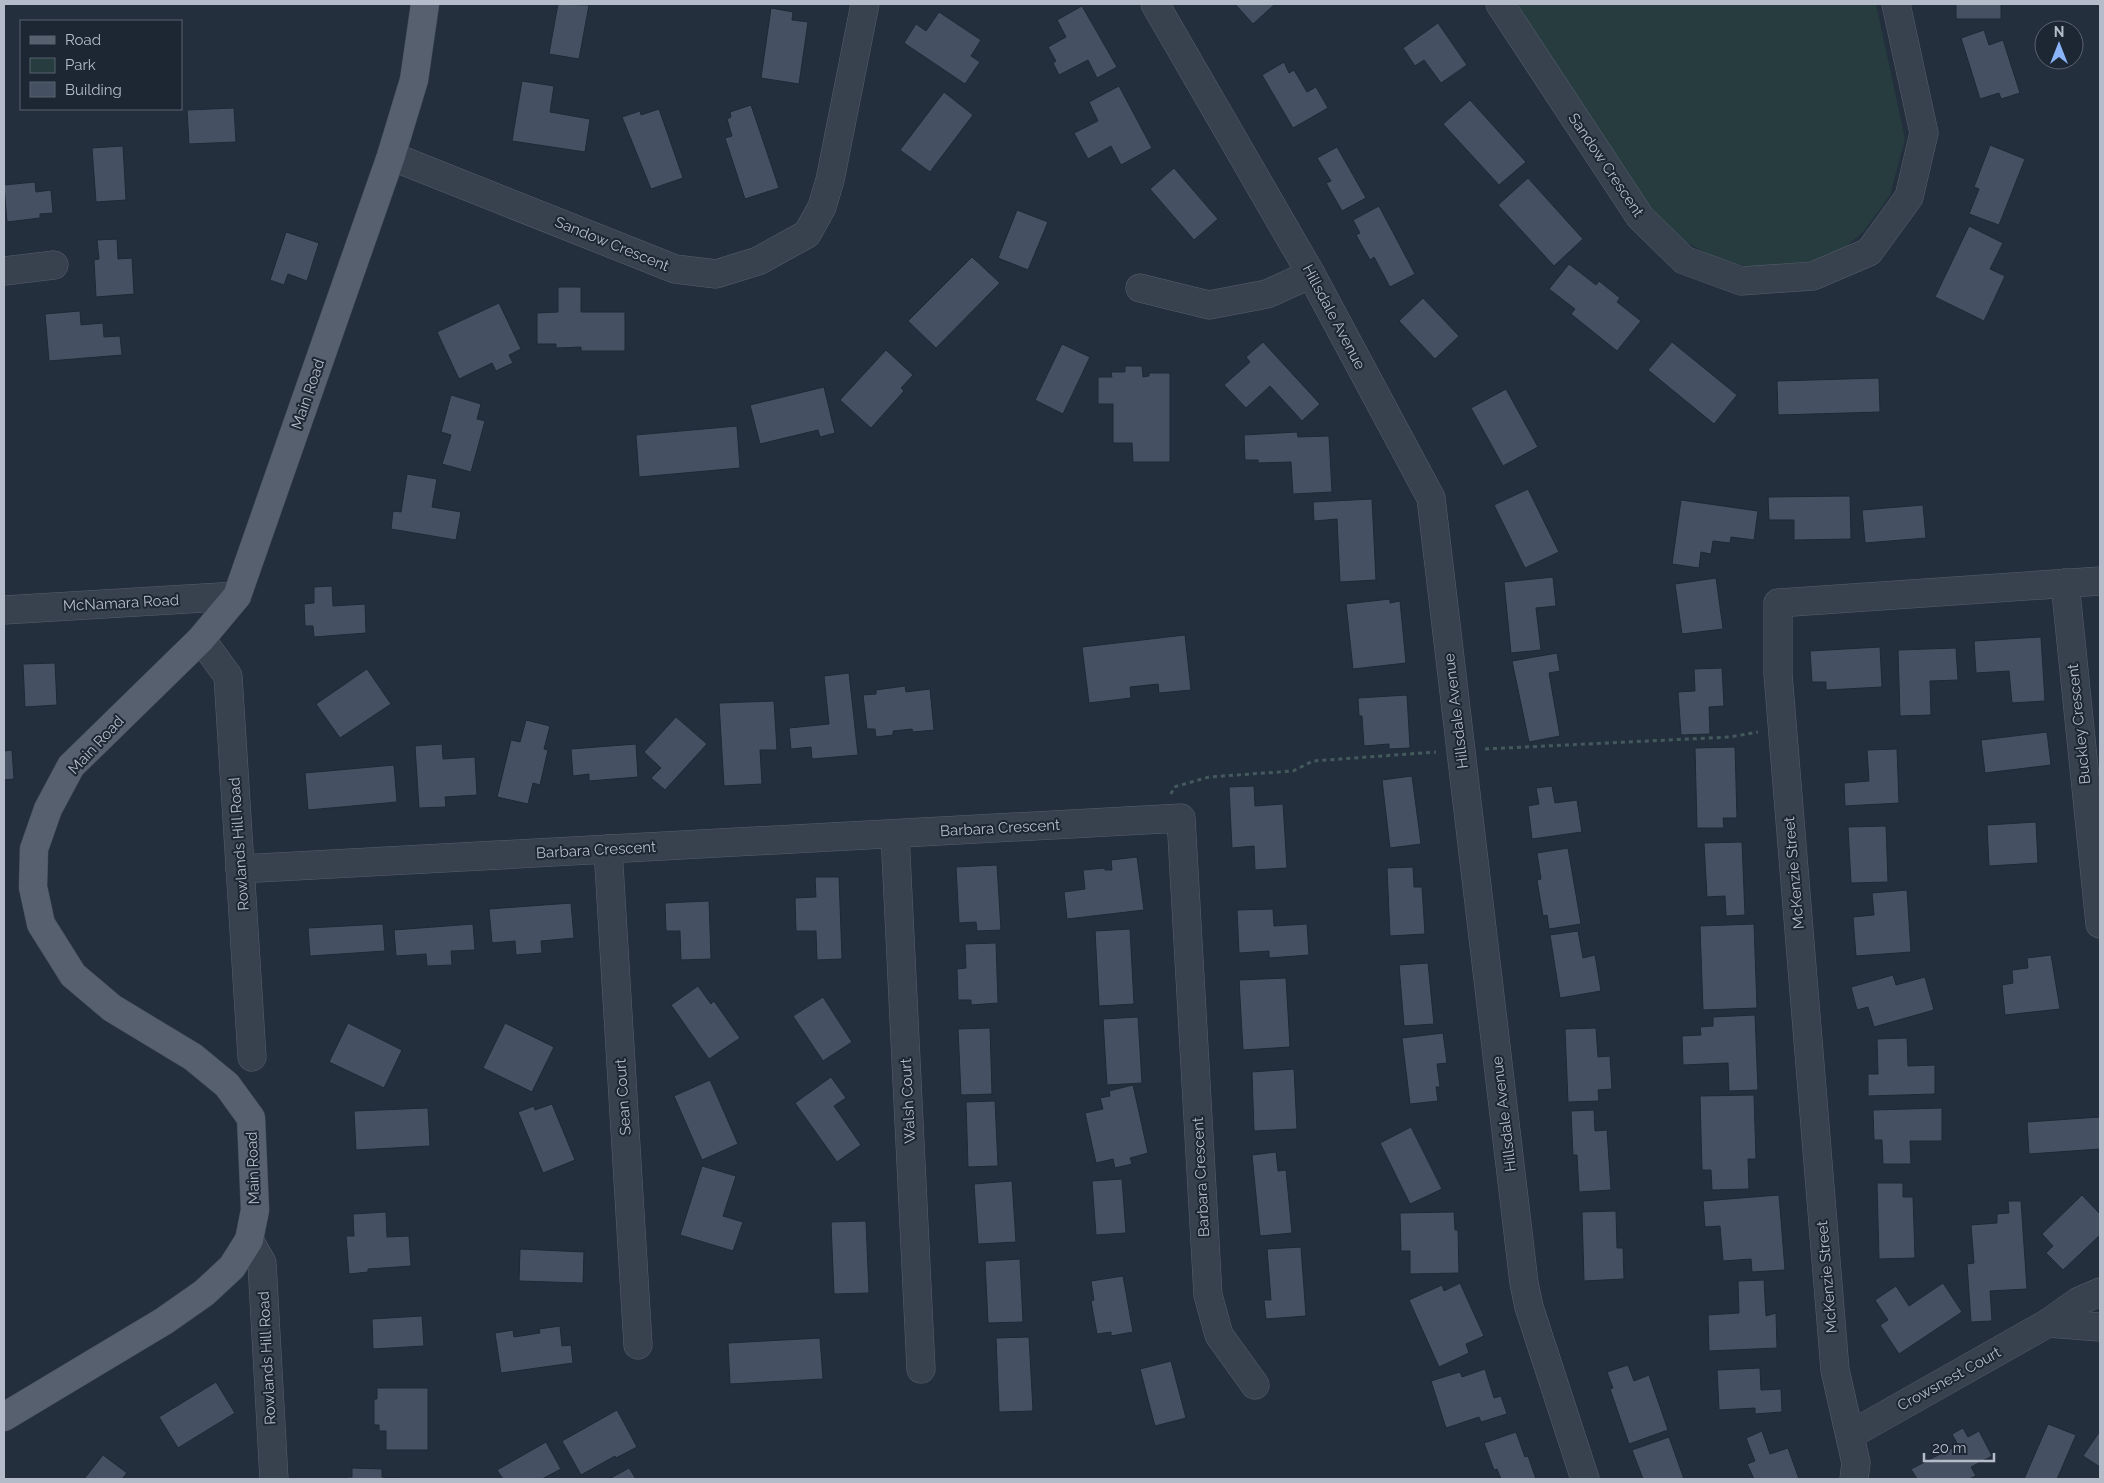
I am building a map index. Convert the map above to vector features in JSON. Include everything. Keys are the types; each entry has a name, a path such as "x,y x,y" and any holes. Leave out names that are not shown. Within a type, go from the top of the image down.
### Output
{"main road":[{"name":"Main Road","path":"4,1417 164,1321 204,1293 232,1267 249,1240 255,1210 251,1118 227,1085 193,1057 112,1008 73,975 40,924 33,887 34,849 48,809 71,766 201,639 238,596 391,156 414,80 425,4"}],"street":[{"name":"Sandow Crescent","path":"391,156 675,269 716,274 758,261 807,234 822,207 830,180 865,4"},
{"name":"Hillsdale Avenue","path":"1155,4 1311,274 1431,498 1524,1282 1529,1307 1585,1479"},
{"name":"Sandow Crescent","path":"1500,4 1640,217 1684,260 1741,281 1813,276 1869,252 1909,197 1924,133 1896,4"},
{"path":"4,271 54,265"},
{"path":"1140,288 1209,305 1267,294 1311,274"},
{"name":"McKenzie Street","path":"1861,1474 1835,1370 1778,674 1778,603 2100,581"},
{"name":"Buckley Crescent","path":"2065,583 2100,924"},
{"name":"McNamara Road","path":"4,610 238,596"},
{"name":"Rowlands Hill Road","path":"201,639 228,676 252,1057"},
{"name":"Barbara Crescent","path":"240,869 1181,818 1208,1295 1219,1335 1255,1385"},
{"name":"Walsh Court","path":"895,834 921,1369"},
{"name":"Sean Court","path":"608,849 638,1345"},
{"name":"Rowlands Hill Road","path":"249,1240 262,1263 274,1479"},
{"name":"Crowsnest Court","path":"1850,1435 2048,1323 2079,1301 2100,1292"},
{"path":"2048,1323 2100,1327"}],"path":[{"path":"1160,820 1174,787 1209,777 1292,771 1313,761 1461,750 1730,737 1782,727"}],"green space":[{"path":"1517,4 1876,4 1905,139 1890,195 1864,231 1842,250 1802,264 1752,267 1724,262 1680,239 1646,202"}],"building":[{"path":"558,4 589,5 579,59 549,54"},
{"path":"1235,4 1275,4 1253,24"},
{"path":"1956,4 2001,4 2001,19 1956,19"},
{"path":"1082,6 1117,67 1097,78 1088,60 1059,75 1053,63 1056,61 1048,47 1066,37 1057,20"},
{"path":"771,8 793,12 792,20 808,22 799,84 761,78"},
{"path":"939,12 981,40 971,56 980,62 965,84 904,43 916,24 926,31"},
{"path":"1438,23 1467,65 1441,83 1424,60 1415,66 1403,48"},
{"path":"1984,30 1989,45 2003,40 2020,93 2001,99 1999,93 1980,99 1961,38"},
{"path":"1284,62 1289,73 1294,70 1307,92 1316,87 1328,108 1293,128 1262,75"},
{"path":"522,81 554,86 550,112 590,119 585,152 512,141"},
{"path":"1119,86 1152,148 1121,165 1111,146 1088,159 1074,133 1098,121 1089,102"},
{"path":"944,92 973,115 930,172 900,150"},
{"path":"1470,100 1526,162 1499,185 1443,124"},
{"path":"751,105 779,188 745,199 725,138 732,136 727,119 731,117 730,112"},
{"path":"234,108 236,142 189,144 187,110"},
{"path":"659,109 683,178 651,189 622,117 640,111 641,115"},
{"path":"1990,145 2025,159 1999,225 1969,214 1979,189 1974,187"},
{"path":"123,146 126,200 96,202 92,148"},
{"path":"1337,147 1366,198 1342,211 1326,183 1331,181 1317,158"},
{"path":"1174,168 1218,219 1194,240 1150,189"},
{"path":"1528,178 1583,239 1554,266 1498,205"},
{"path":"35,182 36,192 51,190 53,213 40,214 40,218 7,222 4,185"},
{"path":"1379,206 1415,274 1390,287 1374,257 1370,260 1356,235 1360,233 1353,220"},
{"path":"1017,210 1048,222 1028,270 998,258"},
{"path":"1969,226 2003,243 1990,269 2005,276 1984,321 1935,297"},
{"path":"286,232 319,243 307,281 288,274 284,285 270,280"},
{"path":"117,239 118,259 132,258 134,294 96,297 94,260 99,259 97,240"},
{"path":"972,257 1000,283 936,348 908,321"},
{"path":"1569,264 1596,285 1599,281 1620,298 1617,302 1641,321 1617,351 1571,314 1575,309 1549,289"},
{"path":"558,287 581,287 581,312 625,312 625,351 581,351 581,347 556,348 556,344 537,344 537,313 558,312"},
{"path":"1423,298 1459,336 1435,359 1399,321"},
{"path":"499,303 521,349 509,355 513,363 496,371 492,363 459,379 437,332"},
{"path":"80,311 81,325 103,323 104,337 120,336 122,355 49,361 45,314"},
{"path":"1263,342 1320,404 1302,421 1270,386 1246,408 1224,385 1250,362 1246,357"},
{"path":"1672,342 1737,395 1714,424 1648,370"},
{"path":"1062,344 1090,357 1063,414 1035,400"},
{"path":"886,350 913,375 901,388 904,391 871,428 840,400"},
{"path":"1125,366 1142,366 1143,377 1149,376 1149,373 1170,373 1170,462 1133,462 1132,443 1113,443 1113,404 1098,404 1098,377 1112,377 1111,372 1125,372"},
{"path":"1879,378 1880,412 1778,415 1777,381"},
{"path":"824,387 835,433 820,437 818,430 760,444 750,405"},
{"path":"1506,389 1538,447 1503,466 1471,408"},
{"path":"451,395 481,404 477,419 485,421 471,472 442,464 451,435 441,432"},
{"path":"737,426 740,468 639,477 636,435"},
{"path":"1297,432 1298,437 1329,436 1332,492 1293,494 1291,462 1258,463 1258,460 1245,460 1244,435"},
{"path":"407,474 437,479 432,507 461,512 456,540 391,529 393,511 401,512"},
{"path":"1528,489 1559,552 1525,568 1494,505"},
{"path":"1850,496 1851,539 1794,540 1794,520 1769,520 1768,497"},
{"path":"1372,499 1376,580 1340,582 1337,519 1314,521 1313,502"},
{"path":"1681,500 1758,511 1754,540 1731,537 1730,543 1713,541 1711,554 1701,552 1699,568 1672,564"},
{"path":"1923,505 1926,538 1865,543 1862,510"},
{"path":"1553,577 1556,606 1536,608 1541,650 1511,653 1504,582"},
{"path":"1716,578 1723,629 1682,634 1675,584"},
{"path":"332,586 333,606 365,604 366,633 314,637 313,626 305,626 304,604 314,603 314,587"},
{"path":"1390,599 1390,603 1400,601 1406,663 1353,669 1346,604"},
{"path":"1185,635 1191,690 1159,693 1158,684 1130,687 1131,698 1089,703 1082,647"},
{"path":"2041,637 2045,701 2012,703 2009,671 1976,673 1974,641"},
{"path":"1880,647 1882,687 1826,690 1826,682 1812,682 1810,651"},
{"path":"1956,648 1958,680 1930,681 1931,715 1900,716 1898,650"},
{"path":"1557,653 1560,671 1549,673 1560,736 1529,742 1512,661"},
{"path":"55,663 57,705 25,707 23,664"},
{"path":"1722,668 1724,706 1709,707 1710,734 1681,735 1678,692 1695,691 1694,669"},
{"path":"367,669 391,704 340,738 316,704"},
{"path":"849,673 858,755 812,759 811,747 791,749 789,728 829,724 824,676"},
{"path":"905,686 906,692 930,689 934,730 913,732 912,729 893,731 893,735 876,737 875,729 867,729 863,695 876,694 876,690"},
{"path":"1407,695 1410,748 1389,749 1389,744 1364,746 1362,716 1359,716 1358,698"},
{"path":"774,701 777,750 760,750 762,784 724,786 719,703"},
{"path":"676,717 707,744 665,790 651,778 661,768 644,752"},
{"path":"526,720 550,726 544,749 548,750 540,785 533,783 528,804 497,797 511,740 520,742"},
{"path":"2047,732 2051,765 1985,773 1981,740"},
{"path":"442,744 443,759 475,757 477,795 445,797 446,807 419,808 415,746"},
{"path":"636,744 638,777 589,781 589,774 573,776 571,749"},
{"path":"1735,747 1737,818 1723,818 1724,828 1697,828 1695,748"},
{"path":"1897,749 1899,803 1845,806 1844,783 1869,781 1867,750"},
{"path":"12,750 14,779 4,780 4,751"},
{"path":"394,765 397,802 308,810 305,773"},
{"path":"1412,776 1421,844 1390,848 1382,780"},
{"path":"1254,786 1255,806 1283,804 1287,868 1255,870 1254,846 1232,848 1229,787"},
{"path":"1552,786 1555,803 1577,800 1582,832 1532,839 1528,806 1539,804 1536,788"},
{"path":"2036,822 2038,863 1989,866 1987,825"},
{"path":"1886,826 1888,882 1851,883 1848,827"},
{"path":"1742,842 1745,915 1726,916 1725,896 1707,897 1704,843"},
{"path":"1568,848 1581,924 1549,929 1547,915 1543,916 1537,880 1541,879 1537,853"},
{"path":"1137,857 1144,910 1067,919 1064,892 1085,889 1083,870 1105,868 1105,870 1112,870 1111,860"},
{"path":"997,865 1001,930 977,931 976,922 959,923 956,867"},
{"path":"1413,867 1414,887 1422,887 1425,934 1390,936 1387,868"},
{"path":"815,877 839,877 842,959 817,960 816,931 796,931 795,898 816,897"},
{"path":"1907,890 1911,952 1856,956 1853,917 1874,915 1872,893"},
{"path":"709,901 711,959 681,960 680,931 666,931 665,903"},
{"path":"571,903 574,938 541,941 542,953 516,955 515,941 492,943 489,909"},
{"path":"1273,909 1274,926 1307,924 1309,955 1269,958 1269,951 1239,953 1237,910"},
{"path":"383,924 385,951 310,956 308,928"},
{"path":"473,924 475,950 451,951 452,965 427,966 426,954 396,956 394,930"},
{"path":"1754,924 1757,1008 1703,1010 1700,926"},
{"path":"1130,929 1134,1004 1099,1006 1095,931"},
{"path":"1578,931 1583,958 1595,955 1601,991 1560,998 1550,935"},
{"path":"996,943 998,1003 971,1005 971,1000 958,1000 957,969 966,968 965,944"},
{"path":"2051,955 2060,1009 2005,1015 2002,985 2013,983 2012,970 2028,968 2027,958"},
{"path":"1428,963 1434,1024 1404,1026 1399,965"},
{"path":"1893,975 1896,985 1925,977 1934,1010 1874,1027 1868,1007 1857,1010 1851,987"},
{"path":"1286,978 1290,1047 1243,1050 1239,980"},
{"path":"698,986 711,1004 714,1001 740,1038 709,1059 671,1005"},
{"path":"823,997 852,1042 823,1061 793,1016"},
{"path":"1755,1015 1758,1090 1729,1091 1728,1063 1683,1065 1682,1036 1701,1035 1700,1027 1713,1026 1713,1017"},
{"path":"1138,1017 1142,1083 1107,1085 1103,1019"},
{"path":"348,1023 402,1050 384,1088 329,1062"},
{"path":"505,1023 554,1047 532,1092 483,1068"},
{"path":"990,1028 992,1094 961,1095 958,1029"},
{"path":"1596,1028 1598,1057 1610,1056 1612,1089 1598,1090 1599,1101 1568,1102 1565,1029"},
{"path":"1443,1033 1447,1063 1437,1064 1440,1087 1436,1087 1438,1101 1410,1104 1402,1038"},
{"path":"1907,1038 1908,1066 1935,1065 1935,1094 1868,1096 1868,1074 1878,1074 1877,1039"},
{"path":"1294,1069 1297,1129 1254,1131 1252,1072"},
{"path":"831,1077 846,1098 834,1106 861,1145 837,1162 795,1103"},
{"path":"710,1080 738,1144 702,1160 674,1096"},
{"path":"1133,1085 1148,1153 1130,1158 1132,1164 1115,1168 1113,1159 1096,1163 1085,1113 1103,1109 1100,1098 1110,1096 1109,1091"},
{"path":"1754,1095 1756,1159 1748,1159 1749,1189 1712,1190 1711,1170 1702,1170 1700,1096"},
{"path":"995,1101 998,1166 968,1167 966,1102"},
{"path":"552,1104 575,1160 543,1173 518,1112 534,1106 535,1110"},
{"path":"428,1108 430,1146 356,1150 354,1111"},
{"path":"1942,1108 1942,1141 1910,1141 1911,1164 1883,1164 1882,1140 1874,1140 1873,1110"},
{"path":"1594,1110 1595,1131 1607,1130 1611,1190 1579,1192 1577,1155 1573,1155 1571,1111"},
{"path":"2100,1117 2100,1149 2029,1154 2027,1122"},
{"path":"1411,1127 1442,1189 1410,1204 1380,1143"},
{"path":"1276,1152 1278,1171 1286,1170 1292,1233 1260,1236 1252,1155"},
{"path":"702,1166 736,1176 723,1216 743,1222 733,1251 680,1235"},
{"path":"1122,1179 1126,1233 1096,1235 1092,1181"},
{"path":"1012,1181 1016,1242 978,1244 974,1184"},
{"path":"1877,1183 1903,1183 1903,1197 1913,1197 1915,1258 1879,1259"},
{"path":"1779,1195 1785,1270 1752,1272 1751,1259 1723,1261 1720,1226 1705,1227 1703,1201"},
{"path":"2082,1195 2100,1214 2100,1235 2063,1270 2046,1253 2053,1246 2042,1234"},
{"path":"2008,1201 2021,1201 2027,1289 1990,1291 1992,1321 1971,1322 1967,1264 1974,1263 1971,1225 1997,1223 1997,1214 2009,1213"},
{"path":"1616,1211 1617,1248 1623,1248 1624,1279 1584,1281 1582,1212"},
{"path":"386,1212 387,1237 409,1236 411,1266 368,1269 368,1272 349,1274 346,1236 354,1236 353,1214"},
{"path":"1454,1212 1455,1230 1458,1230 1459,1273 1410,1274 1410,1251 1401,1251 1400,1213"},
{"path":"866,1221 869,1293 834,1294 831,1222"},
{"path":"1301,1247 1306,1316 1266,1319 1264,1300 1271,1300 1267,1249"},
{"path":"520,1249 584,1252 583,1283 519,1281"},
{"path":"1020,1259 1023,1322 988,1323 985,1261"},
{"path":"1123,1276 1133,1332 1111,1336 1111,1332 1097,1334 1091,1301 1094,1300 1091,1281"},
{"path":"1764,1280 1766,1316 1776,1313 1777,1348 1709,1351 1708,1315 1739,1313 1738,1281"},
{"path":"1460,1283 1484,1336 1466,1344 1469,1353 1439,1367 1409,1300 1442,1285 1444,1291"},
{"path":"1943,1283 1962,1312 1899,1354 1880,1325 1888,1320 1875,1300 1896,1286 1909,1306"},
{"path":"422,1316 424,1346 373,1349 372,1319"},
{"path":"560,1326 562,1346 571,1345 573,1363 501,1373 495,1333 513,1330 514,1337 540,1333 539,1329"},
{"path":"1029,1337 1033,1411 999,1412 996,1338"},
{"path":"820,1338 823,1379 730,1384 728,1343"},
{"path":"1171,1361 1186,1418 1155,1426 1140,1369"},
{"path":"1628,1365 1634,1381 1649,1375 1668,1430 1629,1444 1610,1389 1613,1388 1607,1372"},
{"path":"1760,1368 1761,1390 1781,1389 1782,1412 1755,1414 1755,1408 1719,1410 1717,1370"},
{"path":"1485,1369 1494,1398 1501,1396 1507,1414 1481,1422 1479,1417 1446,1428 1431,1381 1460,1372 1462,1377"},
{"path":"216,1382 235,1413 178,1448 159,1417"},
{"path":"377,1388 428,1388 428,1450 386,1450 386,1431 379,1431 379,1425 374,1425 374,1399 377,1399"},
{"path":"617,1410 637,1447 616,1458 615,1456 581,1475 562,1441"},
{"path":"2048,1424 2076,1435 2057,1479 2024,1479"},
{"path":"1963,1428 1968,1437 1979,1431 1992,1456 1971,1467 1976,1476 1969,1479 1917,1479 1911,1469 1958,1445 1952,1434"},
{"path":"1762,1431 1770,1454 1788,1448 1799,1479 1754,1479 1747,1464 1755,1461 1746,1438"},
{"path":"2100,1431 2100,1467 2083,1456"},
{"path":"1516,1432 1525,1457 1528,1456 1536,1479 1501,1479 1497,1469 1494,1470 1484,1443"},
{"path":"1669,1437 1684,1479 1643,1479 1632,1450"},
{"path":"546,1442 561,1469 542,1479 503,1479 497,1470"},
{"path":"103,1455 127,1473 122,1479 84,1479"},
{"path":"352,1468 382,1469 382,1477 405,1479 347,1479 347,1477 352,1477"},
{"path":"629,1468 636,1479 609,1479"}]}
